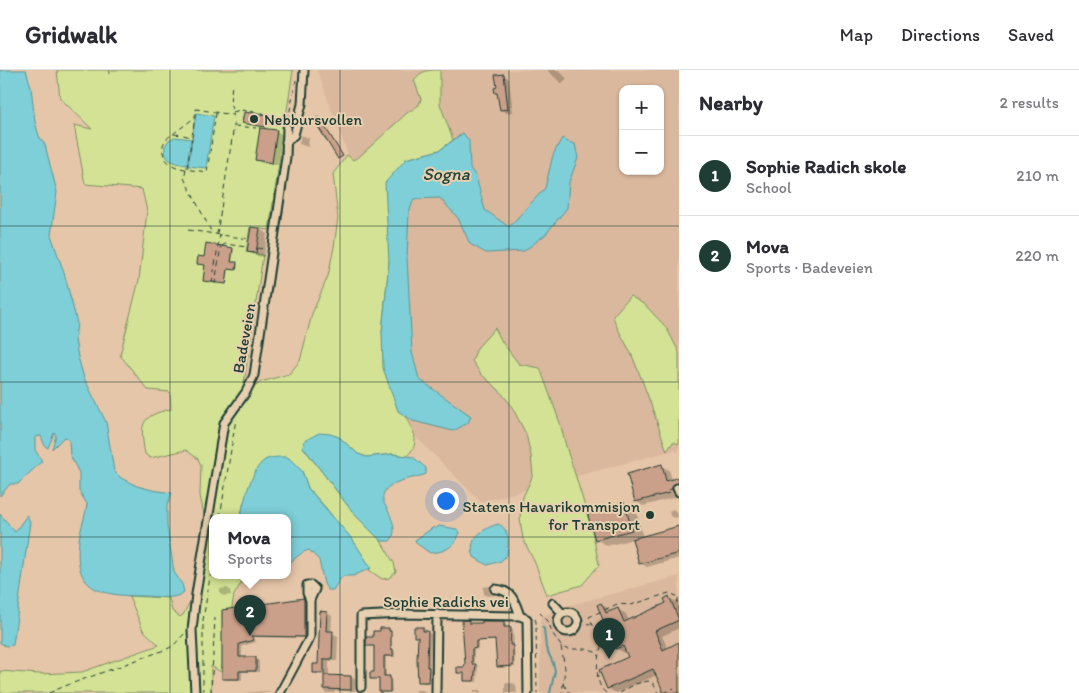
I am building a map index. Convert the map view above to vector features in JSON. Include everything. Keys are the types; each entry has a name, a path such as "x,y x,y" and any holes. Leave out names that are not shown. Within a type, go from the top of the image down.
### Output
{"street":[{"path":"286,142 294,135 296,128 302,104 304,70"},
{"name":"Badeveien","path":"209,514 224,423 246,392 254,375 286,157 286,142 283,128"},
{"name":"Badeveien","path":"195,693 192,630 209,515"},
{"path":"495,589 503,590 511,596 520,616"},
{"path":"280,693 310,637 310,600"},
{"path":"553,603 562,614"},
{"path":"571,612 578,619 576,629 571,632 565,632 560,629 558,618 562,614 571,612"},
{"path":"436,693 437,614"},
{"name":"Sophie Radichs vei","path":"361,686 361,616 437,614 520,616 527,619 528,693"}],"path":[{"path":"283,128 296,78"},
{"path":"212,283 234,126 230,103 232,85"},
{"path":"212,233 184,178 187,169 194,117 196,109 233,115"},
{"path":"233,112 240,110 269,114 283,128"},
{"path":"194,117 163,145 163,155 170,164 176,167 207,172 216,113"},
{"path":"234,126 256,128"},
{"path":"173,134 192,137"},
{"path":"188,230 249,239"},
{"path":"219,240 223,240 225,244"},
{"path":"218,246 225,244 247,247"},
{"path":"215,284 221,246"},
{"path":"220,514 236,420"},
{"path":"203,693 203,620 210,579"},
{"path":"606,693 602,690 597,670 598,653 602,644 589,617 617,604 631,605 669,593 679,598 677,602 679,611"},
{"path":"539,612 548,621 560,646 565,668 562,693"},
{"path":"533,616 536,622 537,693"},
{"path":"211,693 215,618"},
{"path":"578,623 592,624"},
{"path":"49,693 167,650 188,630 192,630"},
{"path":"560,646 566,649 586,649 598,653"},
{"path":"620,693 635,684 648,681 653,683 658,693"},
{"path":"563,684 570,693"},
{"path":"664,693 674,688"}],"shaded area":[{"path":"317,70 679,70 679,453 674,450 481,502 379,400 371,217"},
{"path":"679,576 679,693 540,693 540,625 542,616 567,606"}],"green space":[{"path":"57,70 109,70 110,74 110,70 293,70 269,230 250,227 246,252 263,255 243,390 247,393 261,382 289,374 300,361 312,314 328,276 334,247 338,218 333,174 347,155 353,160 360,156 407,113 419,105 421,99 414,80 420,74 426,71 440,70 440,104 453,140 440,150 406,159 389,262 382,332 398,411 406,416 412,428 415,437 414,446 407,456 393,454 367,457 358,454 339,437 303,447 355,515 381,541 394,563 396,572 389,578 382,579 369,570 371,568 326,508 308,488 302,471 289,458 265,460 257,469 243,505 242,514 209,514 209,579 239,579 242,582 234,595 221,672 211,666 211,693 0,693 0,671 39,674 82,672 159,645 143,630 129,596 169,598 172,611 180,617 183,615 192,598 195,585 204,515 200,495 201,465 198,459 186,450 150,458 145,454 142,436 144,423 153,415 171,409 170,392 148,390 120,355 139,280 147,211 142,189 85,184 74,125 92,129 60,98"},
{"path":"630,296 645,305 666,327 679,352 679,444 673,442 667,451 638,369 613,316"},
{"path":"495,328 502,342 519,364 540,368 560,423 592,530 599,565 582,585 547,595 535,563 523,539 521,527 520,517 523,497 533,475 526,434 511,405 499,390 481,374 472,361 477,348"}],"water":[{"path":"0,70 26,70 31,87 35,122 39,136 45,145 57,192 51,235 65,276 77,323 75,339 78,357 84,378 106,422 114,471 121,478 137,486 172,493 167,506 167,525 174,572 182,584 184,592 180,595 165,597 112,594 91,586 84,578 79,567 78,552 87,504 79,491 79,473 70,455 69,440 64,437 52,449 56,435 54,433 48,448 45,446 41,436 35,437 35,450 42,461 18,484 10,484 0,496"},
{"path":"196,113 214,116 206,168 188,166"},
{"name":"Sogna","path":"463,133 469,141 470,168 476,177 485,210 509,227 545,188 553,155 562,138 575,144 578,158 569,182 567,208 545,235 524,251 486,253 470,244 458,218 440,198 414,199 409,212 407,257 412,352 419,379 471,416 468,423 453,431 413,421 398,411 383,368 382,332 389,262 385,183 406,159 440,150"},
{"path":"175,137 191,139 187,165 174,162 166,155 165,146 169,140"},
{"path":"319,433 339,437 358,454 367,457 393,454 413,457 426,468 426,474 398,482 386,489 383,494 383,501 394,527 393,537 390,541 381,541 355,515 303,447 304,441"},
{"path":"275,457 289,458 302,471 308,488 353,540 371,568 353,576 344,576 333,590 328,590 324,584 319,560 309,550 303,552 291,562 291,514 242,514 249,486 256,470 265,460"},
{"path":"0,514 15,532 27,515 30,522 13,645 6,646 0,643"},
{"path":"498,524 507,533 507,555 501,561 487,565 474,557 472,551 474,540 482,532"},
{"path":"439,526 457,529 460,532 449,548 430,553 416,543 415,540 434,527 435,529"}],"building":[{"path":"504,74 508,109 500,110 497,93 495,93 494,88 497,87 495,75"},
{"path":"244,112 267,115 265,127 242,123"},
{"path":"319,117 343,156 338,159 314,120"},
{"path":"260,128 277,130 272,163 255,160"},
{"path":"251,227 260,228 256,253 247,252"},
{"path":"206,243 233,248 231,262 237,262 236,270 228,269 226,284 203,281 205,265 197,264 198,256 204,257"},
{"path":"662,464 666,481 679,477 679,483 673,485 672,489 668,490 669,493 635,502 627,474"},
{"path":"624,502 632,530 595,540 587,512"},
{"path":"679,526 679,553 639,564 632,539"},
{"path":"669,596 679,620 655,631 663,650 679,642 679,693 664,693 653,669 607,689 599,670 628,657 623,646 615,649 597,605 601,603 606,613 618,608 624,622 666,603 664,599"},
{"path":"304,598 304,637 251,636 254,640 239,644 239,657 256,657 256,671 239,671 239,679 222,679 222,610"},
{"path":"320,611 327,612 326,631 333,631 332,659 324,659 324,673 313,673 313,664 318,664"},
{"path":"462,620 469,620 469,623 504,621 504,627 511,627 510,645 513,645 513,666 497,667 495,640 476,641 476,648 472,649 472,664 476,664 474,681 464,681 464,673 457,673 457,667 464,667 465,664"},
{"path":"414,627 423,627 423,631 428,631 428,682 418,682 418,637 414,637"},
{"path":"380,628 389,628 389,631 391,631 393,656 384,656 384,676 390,676 390,692 379,692 379,679 370,679 370,672 374,672 374,646 366,646 366,637 373,637 373,631 380,631"},
{"path":"324,675 351,676 351,690 324,689"}],"waterway":[{"path":"542,627 544,629 546,648 555,671 550,693"}],"place":[{"name":"Nebbursvollen","path":"254,119"},
{"name":"Statens Havarikommisjon for Transport","path":"650,515"},
{"name":"Mova","path":"250,636"},
{"name":"Sophie Radich skole","path":"609,659"}]}
